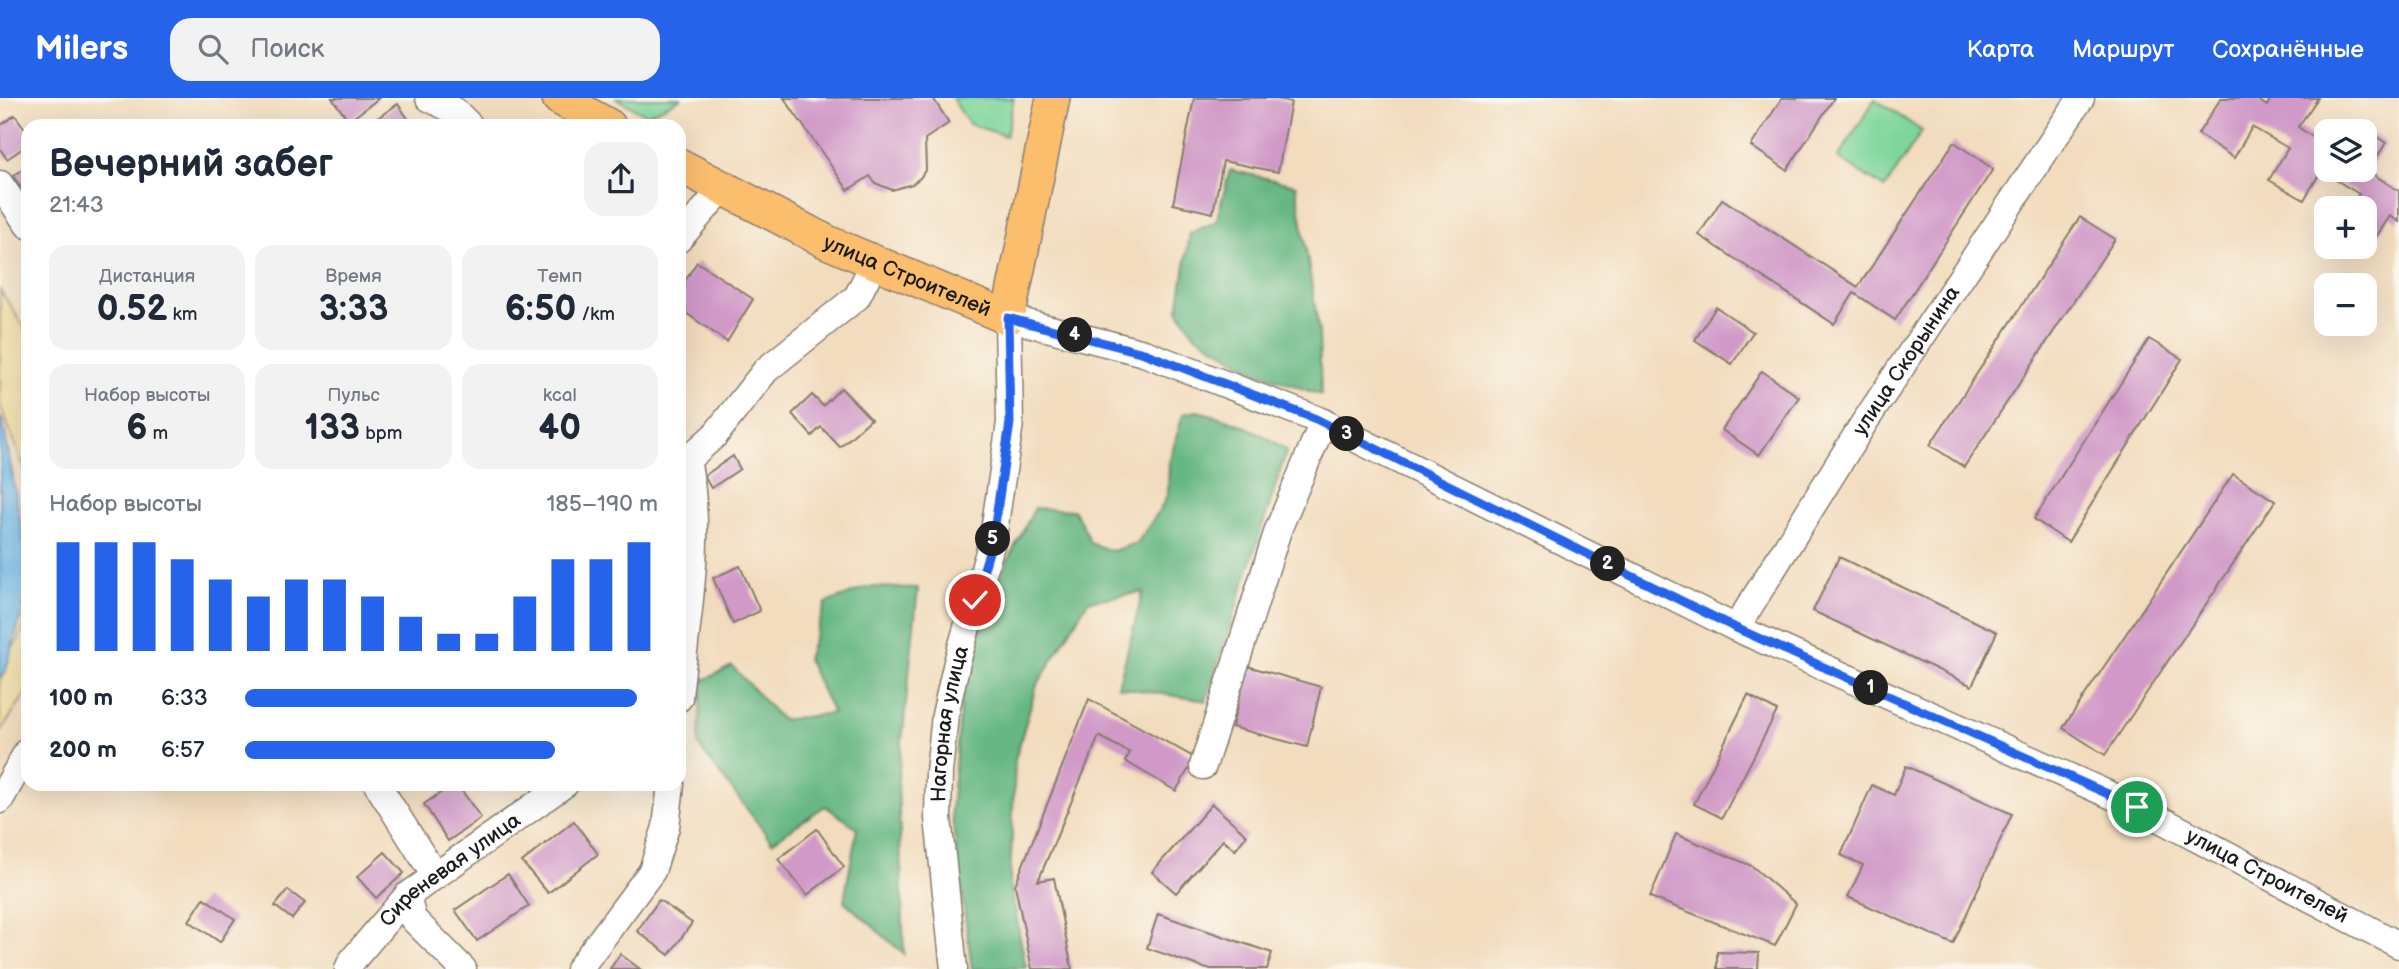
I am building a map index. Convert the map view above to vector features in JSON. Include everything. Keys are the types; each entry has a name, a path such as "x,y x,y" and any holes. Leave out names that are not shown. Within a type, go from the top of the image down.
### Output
{"main road":[{"path":"559,98 596,119"},
{"path":"1008,318 1053,98"},
{"name":"улица Строителей","path":"686,169 827,242 1008,318"}],"street":[{"path":"429,98 455,111 463,119"},
{"name":"улица Скорынина","path":"1736,628 1864,423 2081,98"},
{"path":"0,184 21,215"},
{"path":"686,231 722,189"},
{"path":"686,459 715,435 766,370 857,297 874,263"},
{"name":"улица Строителей","path":"1008,318 1144,353 1323,422 1736,628 2137,807 2399,945"},
{"name":"Нагорная улица","path":"954,969 938,818 939,772 945,715 957,662 993,538 1010,423 1008,318"},
{"path":"1203,766 1278,530 1323,422"},
{"path":"686,469 692,486 693,565 686,632"},
{"path":"0,800 21,762"},
{"path":"381,791 435,876"},
{"name":"Сиреневая улица","path":"348,969 407,896 555,791"},
{"path":"579,969 652,871 666,827 670,791"},
{"path":"407,896 413,919 463,969"}],"green space":[{"path":"615,98 682,98 647,115"},
{"path":"952,98 1014,98 1006,136 969,124"},
{"path":"1875,99 1922,131 1885,188 1838,158"},
{"path":"1230,170 1296,185 1319,332 1321,395 1256,372 1194,334 1178,310 1190,233 1216,222"},
{"path":"1197,411 1244,426 1287,450 1206,701 1118,687 1143,592 1088,601 1036,687 1015,760 1010,883 1026,968 972,969 951,811 963,678 1003,569 1035,508 1073,510 1090,543 1112,551 1137,543 1168,493 1169,463 1183,414"},
{"path":"868,587 918,588 898,780 904,954 844,901 857,828 825,806 772,842 698,745 702,681 732,666 782,720 833,713 807,659 826,603"}],"sand":[{"path":"0,290 21,322 21,459 0,405"},
{"path":"21,634 21,701 0,733 0,667"}],"water":[{"path":"0,417 21,525 21,616 5,673 0,679"}],"building":[{"path":"332,98 379,98 352,119 348,119"},
{"path":"784,98 933,98 949,123 925,139 926,169 912,184 892,190 875,183 870,176 848,190"},
{"path":"1194,98 1272,98 1291,102 1278,172 1223,161 1213,213 1173,204"},
{"path":"1782,98 1834,98 1787,170 1751,146"},
{"path":"2221,98 2255,98 2267,106 2271,98 2318,98 2298,127 2314,138 2315,182 2304,200 2269,180 2288,148 2252,127 2234,158 2198,134"},
{"path":"398,104 408,119 376,119"},
{"path":"15,115 21,123 21,150 7,159 0,149 0,126"},
{"path":"2377,137 2386,143 2377,157"},
{"path":"1954,142 1993,169 1895,320 1854,293 1834,324 1699,235 1722,199 1858,287"},
{"path":"21,171 21,187 13,176"},
{"path":"2377,177 2399,191 2399,222 2390,216 2377,236 2377,196 2358,196 2359,194 2339,182 2377,182"},
{"path":"2080,217 2115,239 1964,467 1930,445"},
{"path":"697,262 753,299 727,342 686,313 686,279"},
{"path":"1716,307 1753,332 1732,364 1695,340"},
{"path":"2149,339 2182,359 2068,542 2034,519"},
{"path":"1762,371 1799,397 1759,455 1722,430"},
{"path":"841,388 871,419 840,447 821,427 812,436 792,414 812,395 823,406"},
{"path":"733,456 740,469 711,488 704,476"},
{"path":"2233,474 2275,501 2105,755 2063,728"},
{"path":"1839,557 1997,632 1972,686 1813,611"},
{"path":"740,566 760,611 733,624 713,578"},
{"path":"1247,666 1321,687 1307,747 1232,727"},
{"path":"1748,695 1777,711 1722,818 1694,804"},
{"path":"1089,699 1195,758 1176,791 1125,761 1130,753 1099,736 1038,881 1054,878 1072,969 1032,969 1015,885"},
{"path":"1906,766 2012,814 1953,944 1848,897 1863,865 1841,855 1872,785 1894,795"},
{"path":"444,791 462,791 481,818 448,841 424,804"},
{"path":"1212,804 1247,835 1235,850 1223,840 1176,893 1152,872"},
{"path":"574,821 598,854 548,893 522,862"},
{"path":"817,829 844,867 807,895 778,859"},
{"path":"1676,834 1752,866 1796,904 1775,946 1650,897"},
{"path":"385,852 404,873 376,898 357,877"},
{"path":"508,874 529,906 477,941 455,910"},
{"path":"288,890 305,903 292,919 275,906"},
{"path":"204,898 235,919 220,942 189,921"},
{"path":"659,900 692,923 669,955 637,931"},
{"path":"1158,914 1272,953 1267,969 1207,969 1147,948"},
{"path":"1717,952 1759,953 1758,969 1717,969"},
{"path":"620,954 640,969 610,969"}],"route":[{"path":"975,600 993,538 1010,423 1008,318 1144,353 1316,419 1736,628 2137,807"}]}
